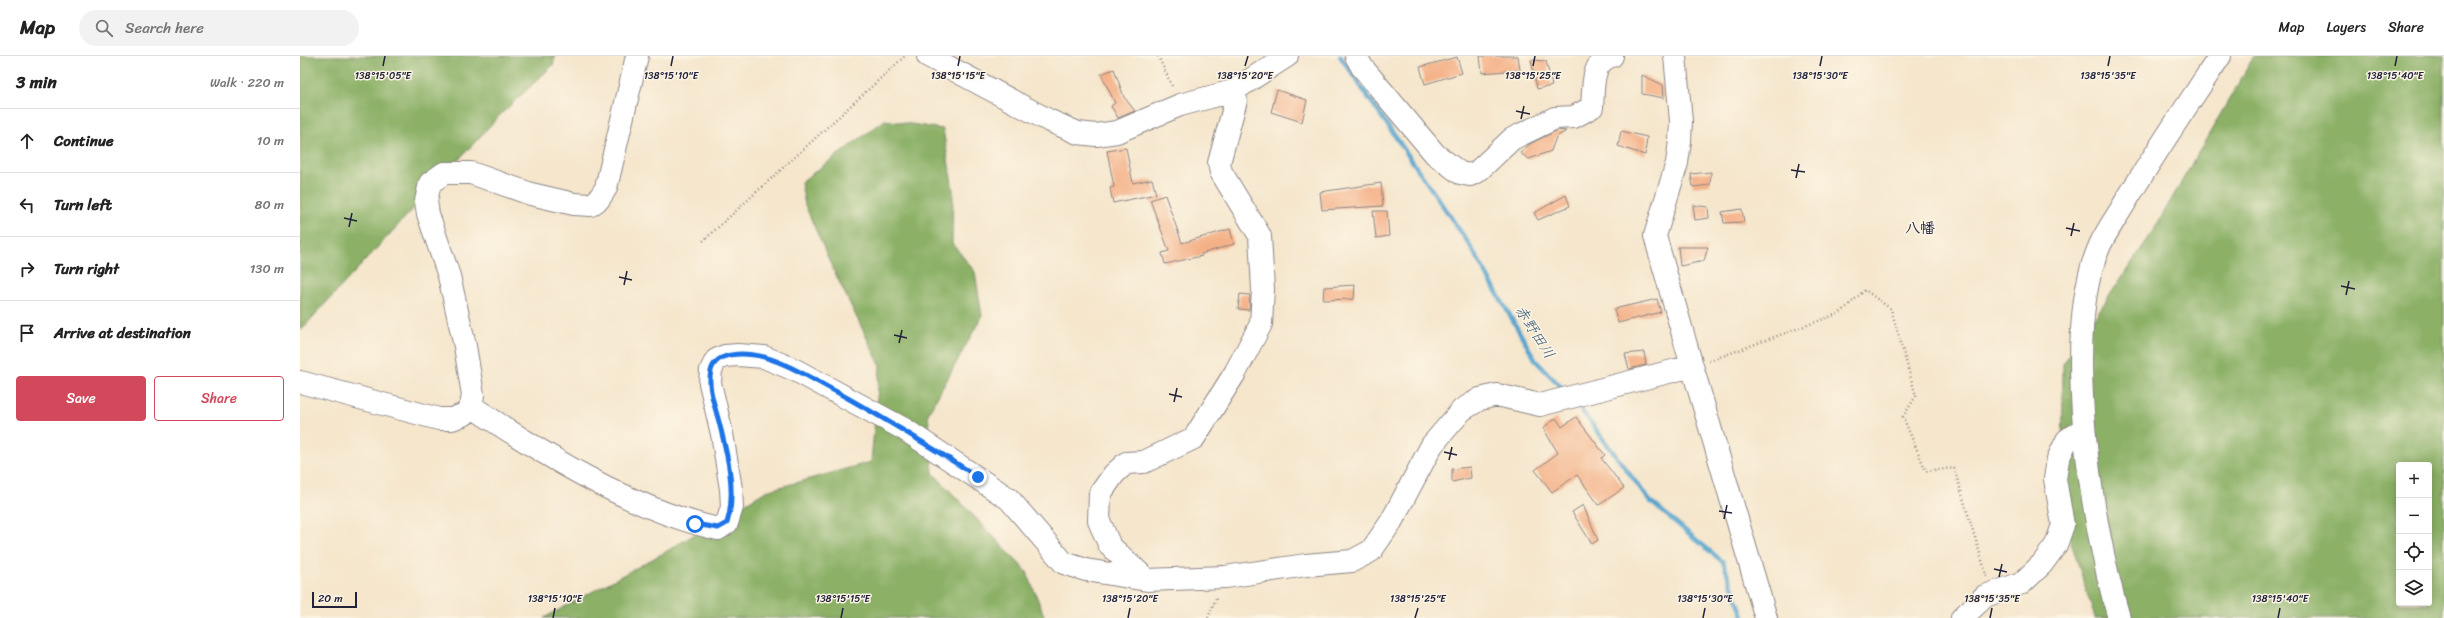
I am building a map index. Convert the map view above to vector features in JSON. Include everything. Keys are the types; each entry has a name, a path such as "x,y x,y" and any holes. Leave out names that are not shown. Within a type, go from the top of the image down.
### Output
{"street":[{"path":"300,382 439,419 452,418 465,414 470,406 473,395 465,346 449,276 428,214 426,200 430,183 444,173 471,173 530,194 574,204 591,205 599,199 606,188 637,56"},
{"path":"928,56 1078,133 1096,135 1116,132 1180,105 1233,91 1287,56"},
{"path":"1356,56 1362,67 1435,154 1460,173 1470,175 1477,172 1512,139 1555,118 1574,117 1592,107 1597,66 1602,60 1612,56"},
{"path":"1675,56 1681,121 1680,141 1677,163 1656,236 1692,366 1766,618"},
{"path":"2119,618 2109,584 2084,428 2082,353 2084,298 2100,246 2154,156 2220,56"},
{"path":"1147,580 1110,546 1099,521 1100,494 1114,474 1126,463 1144,462 1194,438 1234,373 1261,324 1263,289 1260,236 1221,172 1219,163 1236,100 1233,91"},
{"path":"470,406 529,445 620,494 695,524 718,528 727,523 732,507 731,489 722,434 710,383 711,370 716,360 725,356 738,354 764,357 795,370 904,429 978,477 1009,499 1064,563 1086,570 1147,580 1225,577 1306,565 1352,561 1371,551 1391,522 1432,445 1462,410 1480,400 1497,395 1540,405 1565,400 1692,366"},
{"path":"1962,618 1985,596 2022,583 2042,564 2056,545 2063,525 2056,479 2058,459 2067,440 2084,428"}],"path":[{"path":"703,241 905,56"},
{"path":"1158,56 1180,105"},
{"path":"1692,366 1728,355 1840,313 1865,290 1890,309 1916,396 1903,417 1926,471 1954,468 1992,594"}],"green space":[{"path":"300,56 555,56 553,65 500,115 300,331"},
{"path":"2254,56 2444,56 2444,618 2095,618 2062,513 2063,364 2152,233"},
{"path":"885,120 943,129 953,190 952,243 975,272 982,316 928,414 933,473 1027,572 1045,618 544,618 667,551 766,491 871,462 880,365 832,267 805,205 801,182"}],"building":[{"path":"1480,56 1518,56 1520,70 1482,73"},
{"path":"1457,57 1462,73 1425,84 1420,67"},
{"path":"1531,60 1546,61 1552,86 1537,89"},
{"path":"1114,69 1124,97 1135,111 1118,118 1111,106 1115,103 1101,74"},
{"path":"1642,75 1663,85 1664,98 1642,94"},
{"path":"1277,90 1307,100 1302,122 1271,112"},
{"path":"1558,130 1566,131 1556,137 1551,151 1529,159 1520,153 1530,144"},
{"path":"1621,131 1647,137 1645,155 1618,146"},
{"path":"1126,148 1133,183 1152,179 1156,194 1113,203 1110,188 1114,187 1107,151"},
{"path":"1711,172 1710,185 1693,187 1691,174"},
{"path":"1381,183 1383,206 1322,210 1320,192"},
{"path":"1165,195 1182,243 1230,229 1234,244 1201,254 1202,256 1165,264 1162,253 1169,251 1150,200"},
{"path":"1566,195 1570,206 1538,220 1534,213"},
{"path":"1693,205 1708,207 1709,218 1695,220"},
{"path":"1742,209 1744,222 1724,223 1722,212"},
{"path":"1373,211 1387,211 1389,236 1376,238"},
{"path":"1678,247 1708,247 1704,261 1680,266"},
{"path":"1355,285 1354,299 1323,300 1324,287"},
{"path":"1240,294 1250,295 1249,310 1238,309"},
{"path":"1657,299 1661,312 1618,323 1614,309"},
{"path":"1644,352 1646,365 1629,369 1625,354"},
{"path":"1576,417 1605,455 1601,458 1624,488 1599,505 1577,475 1552,492 1535,470 1558,453 1543,428 1556,418 1562,427"},
{"path":"1470,467 1471,478 1452,482 1452,469"},
{"path":"1583,505 1598,540 1592,544 1572,512"}],"waterway":[{"name":"赤野田川","path":"1340,56 1469,244 1536,361 1565,391"},
{"name":"赤野田川","path":"1576,403 1650,501 1723,562 1744,618"}],"district":[{"name":"八幡","path":"1920,228"}],"route":[{"path":"695,524 718,528 727,523 732,507 731,489 722,434 710,383 711,370 716,360 725,356 738,354 764,357 795,370 904,429 978,477"}]}
